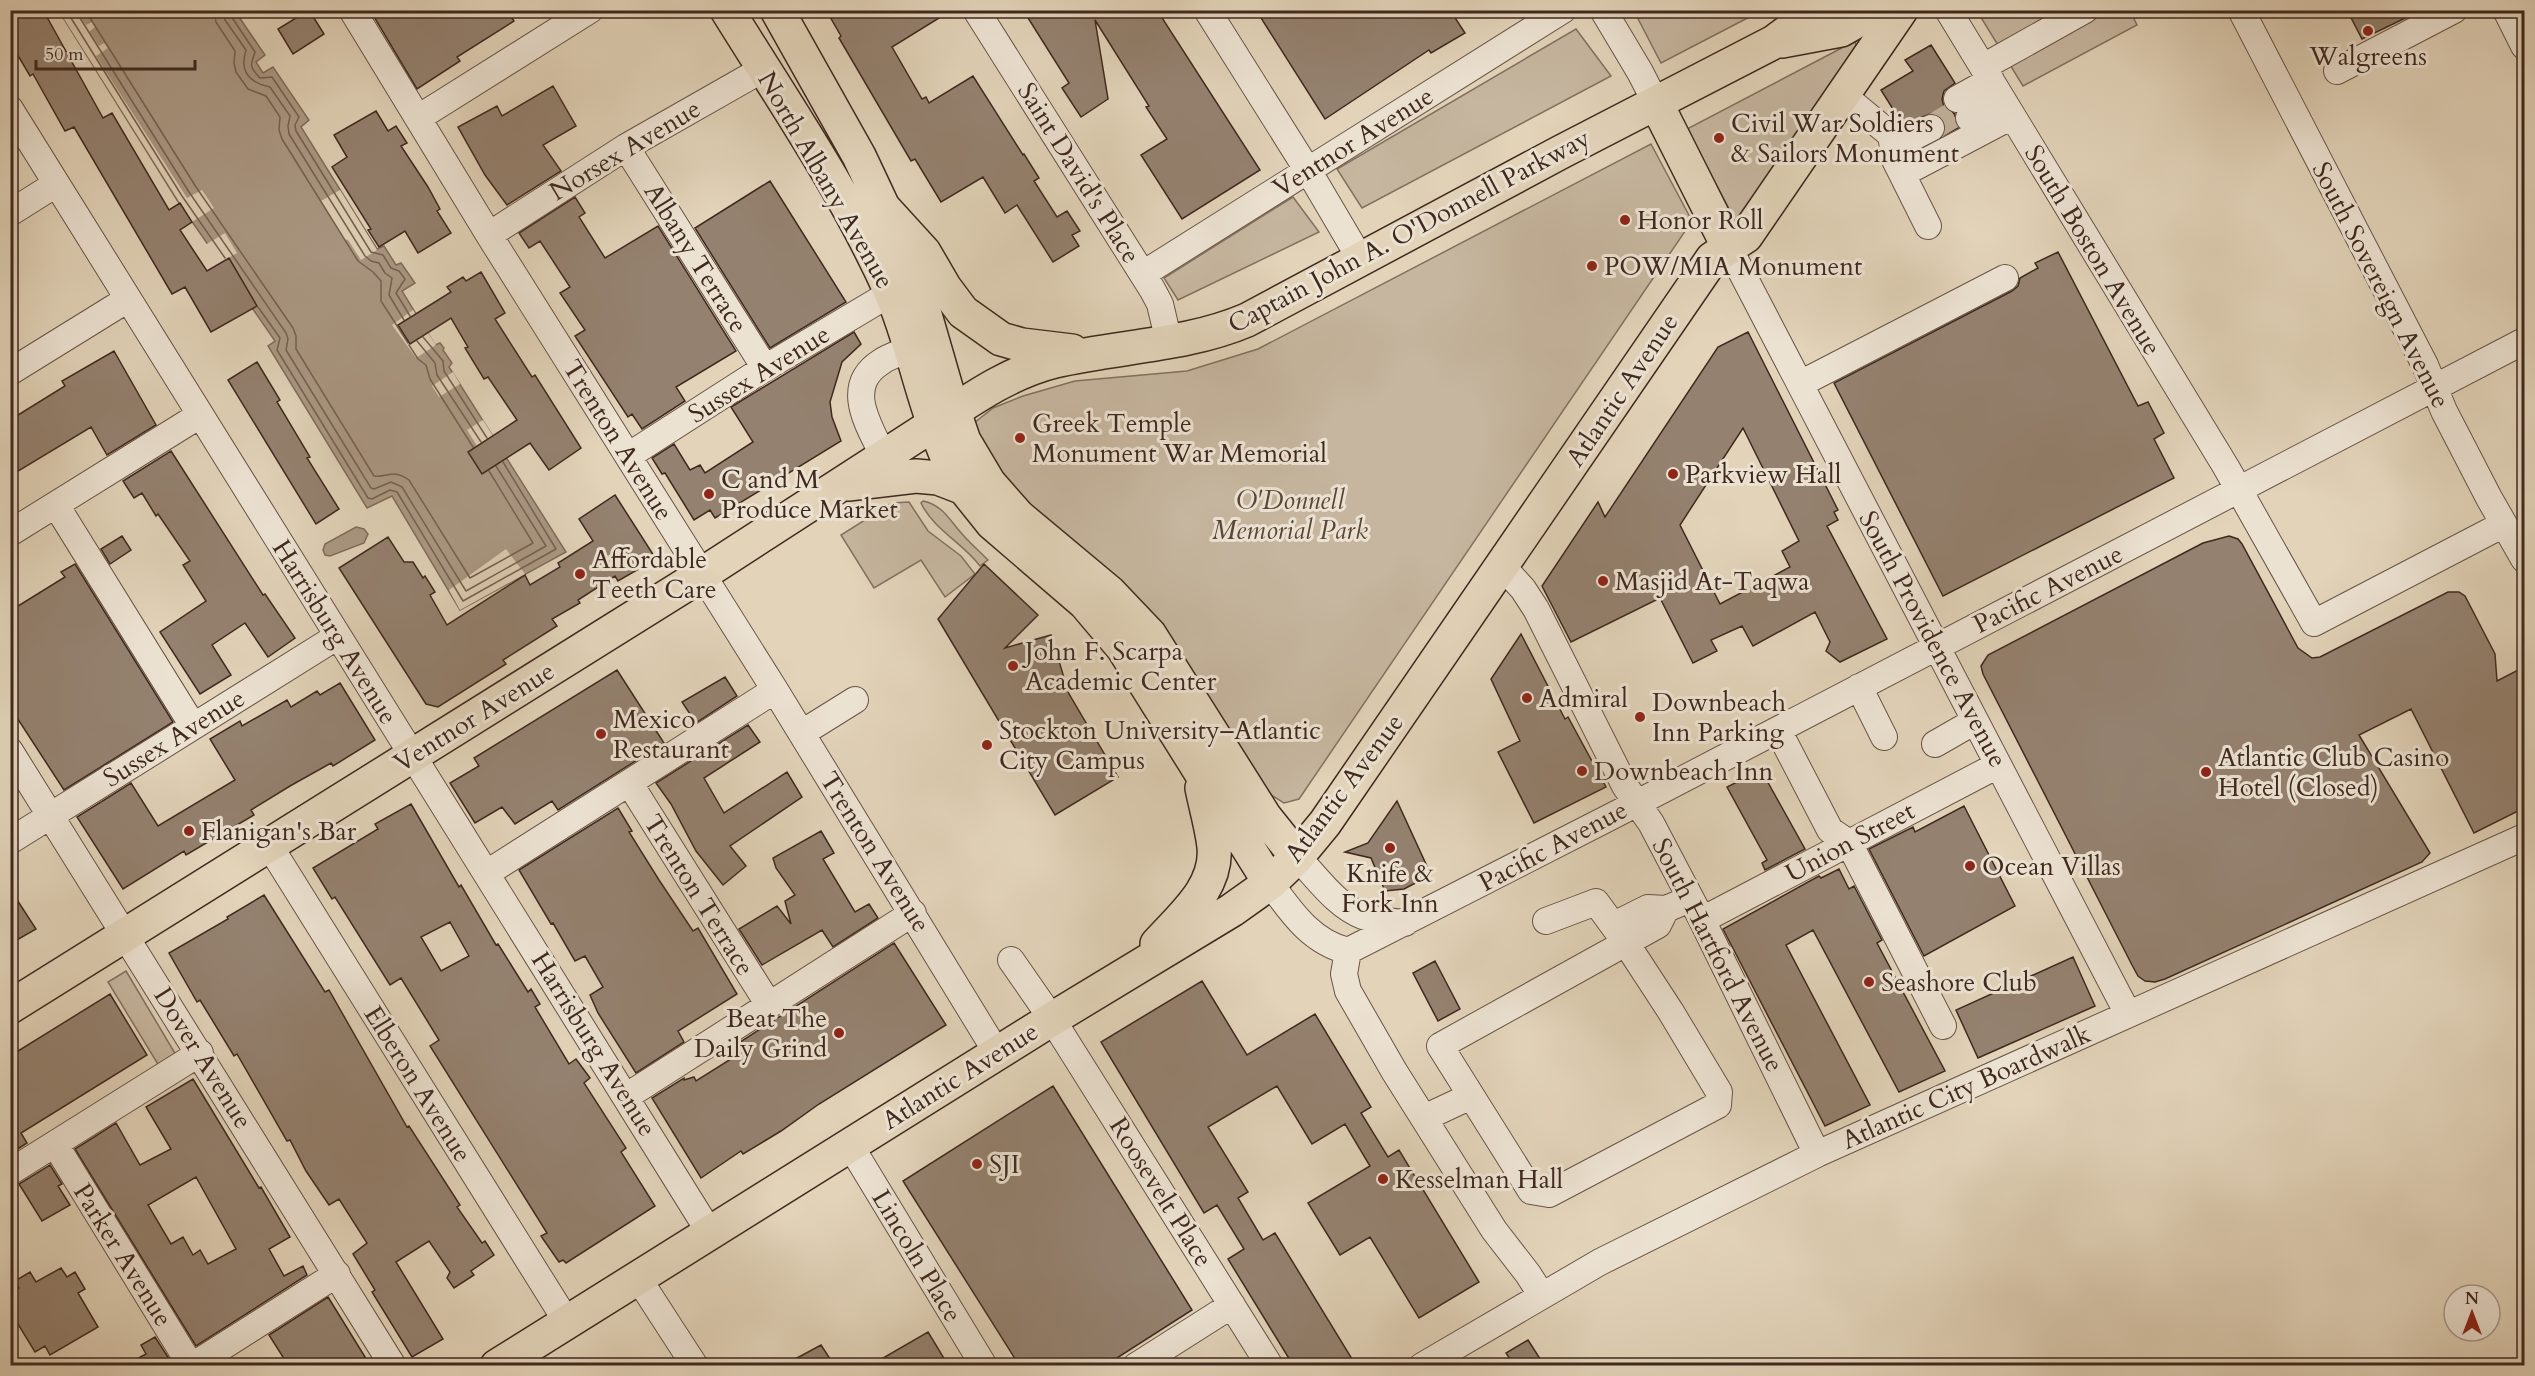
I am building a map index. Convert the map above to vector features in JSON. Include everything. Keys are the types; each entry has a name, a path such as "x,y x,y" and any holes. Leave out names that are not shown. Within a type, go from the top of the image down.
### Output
{"main road":[{"name":"North Albany Avenue","path":"727,10 810,143 872,251 891,293 910,349 944,418"},
{"name":"North Albany Avenue","path":"777,10 859,156 918,287 944,418"},
{"name":"Captain John A. O'Donnell Parkway","path":"944,418 1019,373 1054,361 1169,342 1211,333 1247,320 1774,42 1817,10"},
{"name":"Captain John A. O'Donnell Parkway","path":"1774,42 1841,30 1876,10"},
{"name":"Atlantic Avenue","path":"497,1365 997,1053 1232,910 1270,883 1297,857 1325,823 1712,259 1746,237 1901,10"},
{"name":"South Providence Avenue","path":"1656,103 1728,248"},
{"path":"883,207 924,252 945,288 963,312 992,335 1022,345 1095,353"},
{"path":"944,418 945,452 964,488 992,523 1085,603 1109,630 1137,669 1270,883"},
{"path":"944,418 964,441 977,464 1003,500 1036,533 1123,605 1150,635 1265,817 1297,857"},
{"name":"Ventnor Avenue","path":"10,1006 702,575 944,418"},
{"path":"840,486 916,476 938,478 964,488"},
{"path":"1136,968 1198,898 1211,876 1214,849 1196,764"}],"street":[{"name":"Trenton Avenue","path":"352,10 489,235 802,733 997,1053"},
{"path":"418,118 590,10"},
{"name":"Saint David's Place","path":"976,10 1143,274 1160,304 1169,342"},
{"path":"1207,10 1307,170 1360,261"},
{"name":"Ventnor Avenue","path":"1143,274 1563,10"},
{"path":"1603,10 1656,103"},
{"name":"South Boston Avenue","path":"1948,10 2238,490 2314,623 2504,524"},
{"name":"South Sovereign Avenue","path":"2241,10 2524,559"},
{"path":"2337,71 2454,10"},
{"path":"2506,10 2524,46"},
{"path":"1896,154 1996,90 2071,14"},
{"name":"Norsex Avenue","path":"489,235 626,147 763,69"},
{"path":"1963,109 1996,90"},
{"path":"1844,96 1896,154 1928,226"},
{"name":"Harrisburg Avenue","path":"10,109 627,1096 710,1233"},
{"path":"1896,154 1931,128"},
{"name":"Albany Terrace","path":"626,147 765,368"},
{"path":"10,213 56,184"},
{"name":"South Providence Avenue","path":"1728,248 2128,1014"},
{"path":"1800,384 2005,278"},
{"name":"Sussex Avenue","path":"628,456 765,368 891,293"},
{"path":"10,372 128,299"},
{"name":"Pacific Avenue","path":"1348,951 1405,924 2524,340"},
{"path":"884,457 860,408 861,392 867,376 879,362 910,349"},
{"path":"10,533 200,415"},
{"path":"56,504 193,726"},
{"name":"South Hartford Avenue","path":"1502,566 1523,589 1536,609 1625,786 1651,823 1791,1097 1817,1155"},
{"name":"Sussex Avenue","path":"10,841 338,636"},
{"path":"1859,687 1884,737"},
{"path":"487,873 775,690"},
{"path":"802,733 855,700"},
{"path":"1935,744 1976,721"},
{"path":"1778,729 1830,830 1849,843 1943,1026"},
{"name":"Dover Avenue","path":"10,751 393,1365"},
{"name":"Union Street","path":"1620,934 1658,925 1666,909 1696,909 1849,843 1998,765"},
{"name":"Trenton Terrace","path":"630,784 769,1005"},
{"name":"Atlantic City Boardwalk","path":"1422,1365 1600,1262 1817,1155 2524,837"},
{"name":"Elberon Avenue","path":"269,845 567,1322"},
{"path":"1297,857 1336,898 1352,910 1372,919 1405,924"},
{"path":"1270,883 1291,911 1313,934 1335,948 1348,951 1344,974 1348,991 1494,1230 1542,1296"},
{"path":"1546,921 1596,902 1620,934 1719,1092 1718,1105 1549,1194 1531,1191 1440,1046 1620,934"},
{"path":"627,1096 913,913"},
{"name":"Roosevelt Place","path":"1011,960 1052,1019 1270,1365"},
{"path":"10,1172 200,1053"},
{"path":"1424,1118 1471,1096"},
{"name":"Parker Avenue","path":"55,1144 192,1365"},
{"name":"Lincoln Place","path":"850,1145 984,1365"},
{"path":"192,1365 337,1274"},
{"path":"638,1278 694,1365"},
{"path":"1136,1365 1232,1305"}],"green space":[{"path":"1634,11 1761,11 1661,63"},
{"path":"1977,11 2130,11 2137,25 2023,86"},
{"path":"1576,29 1611,76 1362,208 1337,169"},
{"path":"1855,41 1856,46 1736,222 1687,129"},
{"name":"O'Donnell Memorial Park","path":"1651,144 1692,221 1299,799 1284,803 1271,795 1149,609 1011,495 981,450 974,423 993,408 1023,396 1075,381 1187,371 1258,349"},
{"path":"1293,197 1319,232 1178,300 1164,278"},
{"path":"923,501 936,506 946,514 988,560 980,566 933,521 921,503"},
{"path":"909,502 928,531 961,556 975,574 945,597 921,560 874,588 841,535 892,503"},
{"path":"126,971 176,1055 159,1066 108,982"}],"water":[{"path":"59,11 235,11 265,55 256,62 263,73 273,67 309,120 301,127 377,249 384,246 396,265 401,263 415,283 402,291 435,345 440,343 444,348 443,350 452,363 449,367 566,552 460,610 392,496 367,508 268,346 275,341 177,200"},
{"path":"356,527 364,529 368,534 364,543 330,556 325,555 323,550 325,544"}],"pier":[{"path":"59,11 76,11 86,25 92,22 95,27 89,32 99,46 104,43 108,48 96,56 187,198 202,190 214,208 192,222"},
{"path":"340,190 377,250 361,260 348,240 344,239 321,201"},
{"path":"225,233 237,253 218,264 205,245"},
{"path":"413,310 436,345 416,358 392,325"},
{"path":"453,372 460,384 439,397 432,386"},
{"path":"483,420 493,436 477,446 467,430"},
{"path":"506,549 525,574 460,610 449,590"}],"building":[{"path":"26,10 43,10 103,118 112,113 169,210 180,203 192,222 180,230 207,271 229,258 257,306 211,332 185,287 172,294 74,127 65,131 33,74 30,76 10,42 10,19"},
{"path":"309,10 324,34 293,54 278,29"},
{"path":"370,10 507,10 514,21 457,57 460,61 417,89"},
{"path":"826,10 952,10 892,47 922,99 926,97 929,103 973,76 1039,178 1034,181 1057,217 1067,211 1080,231 1072,235 1079,246 1053,262 1017,205 1005,213 983,177 941,202 915,159 911,161 839,38 841,36"},
{"path":"1023,10 1157,10 1260,170 1182,219 1141,155 1167,139 1095,20 1108,99 1081,117 1062,88 1069,83"},
{"path":"1256,10 1450,10 1465,33 1431,53 1429,50 1325,119"},
{"name":"Walgreens","path":"2347,10 2420,10 2420,11 2362,39"},
{"path":"1931,45 1955,83 1944,91 1942,99 1944,107 1955,114 1954,119 1958,128 1944,135 1946,128 1944,121 1932,113 1903,125 1881,90 1913,71 1905,60"},
{"path":"553,86 576,126 543,145 561,171 507,205 485,175 458,127 497,106 502,116"},
{"path":"376,111 388,131 396,126 407,143 401,146 428,187 440,209 437,211 451,233 418,253 405,231 379,247 368,230 371,229 332,167 347,157 334,135"},
{"path":"770,181 846,302 770,348 695,228"},
{"path":"575,197 585,213 579,217 605,258 658,226 736,351 676,387 685,401 642,429 632,414 628,417 575,336 585,330 560,293 570,287 540,241 529,248 519,233"},
{"path":"2058,252 2138,406 2148,402 2164,433 2154,439 2174,478 1943,596 1834,383 2012,291 2018,286 2020,278 2038,268 2035,263"},
{"path":"481,272 505,313 495,319 532,377 535,375 581,448 549,470 530,443 482,474 468,452 517,420 488,377 484,379 465,348 468,347 451,318 410,344 398,325 451,292 447,287 463,277 466,281"},
{"path":"854,332 861,344 842,362 830,402 832,417 841,441 715,518 710,510 694,520 665,473 662,474 652,458 674,444 690,470 700,465 705,473 753,442 731,407"},
{"path":"1748,332 1838,510 1834,512 1838,520 1827,526 1887,639 1840,662 1826,651 1830,642 1815,612 1753,646 1742,626 1711,640 1717,651 1693,663 1660,598 1571,642 1542,586 1598,502 1605,517 1718,347","holes":["1743,428 1799,541 1782,551 1790,567 1720,604 1680,525"]},
{"path":"114,351 156,425 107,455 91,427 10,476 10,420 65,386 62,381"},
{"path":"257,362 280,400 277,402 310,457 307,458 339,509 316,524 228,380"},
{"path":"171,451 263,595 265,594 295,638 268,657 245,623 212,645 231,675 200,694 160,632 206,601 183,565 190,561 158,514 156,516 142,493 134,498 123,481"},
{"path":"615,495 656,559 618,581 615,576 578,600 580,603 552,619 557,626 503,660 506,664 438,707 426,704 339,568 388,537 404,562 413,562 423,578 425,576 435,592 430,595 447,625 525,575 530,585 560,567 558,563 593,541 579,519"},
{"path":"122,536 131,550 110,564 101,549"},
{"name":"Atlantic Club Casino Hotel (Closed)","path":"2229,536 2238,539 2242,544 2298,648 2312,658 2320,657 2448,592 2459,592 2465,596 2495,654 2497,681 2524,667 2524,808 2474,833 2411,709 2359,735 2430,853 2422,862 2165,979 2155,982 2145,981 2138,976 2132,965 1983,674 1981,666 1988,655 2203,543"},
{"path":"75,564 173,722 64,790 10,707 10,611 65,577 61,572"},
{"name":"John F. Scarpa Academic Center","path":"984,564 1038,615 1005,648 1051,635 1069,694 1118,777 1055,815 938,619"},
{"path":"1521,634 1565,719 1568,717 1606,787 1534,823 1498,752 1520,741 1491,679"},
{"path":"617,670 664,743 558,810 552,801 515,824 502,807 475,823 450,783 479,766 474,758"},
{"path":"725,677 737,696 696,723 682,702"},
{"path":"340,683 375,740 333,766 331,763 290,786 251,810 254,815 186,855 184,851 123,889 77,817 131,783 158,826 235,780 210,739 240,721 242,726 287,700 291,707 317,691 320,695"},
{"path":"748,725 760,742 704,778 724,813 787,772 802,797 730,846 746,866 723,885 696,851 671,804 656,783"},
{"path":"1761,770 1805,849 1765,870 1762,863 1767,860 1727,787"},
{"name":"Knife & Fork Inn","path":"1397,801 1431,875 1404,889 1385,891 1371,858 1345,852 1368,843"},
{"path":"411,804 496,945 498,944 528,992 531,989 540,1004 535,1007 569,1064 576,1059 590,1078 584,1083 626,1148 621,1152 655,1206 566,1263 563,1260 559,1262 541,1236 547,1233 430,1046 439,1040 401,978 390,985 335,897 332,899 313,868 378,829 375,824","holes":["450,922 469,956 441,971 421,937"]},
{"path":"1964,806 2015,906 1924,956 1869,849 1913,827 1915,832"},
{"path":"618,808 632,831 629,832 659,880 693,931 698,928 737,994 678,1031 684,1042 636,1073 598,1013 590,995 603,987 585,956 575,961 519,870"},
{"path":"821,831 834,853 823,859 855,912 869,904 878,918 833,947 822,930 762,965 739,929 777,906 791,924 785,901 795,895 776,868 773,858"},
{"path":"1839,869 1849,889 1854,886 1882,940 1877,943 1945,1071 1899,1092 1813,930 1786,945 1870,1105 1825,1126 1723,929 1819,876 1821,878"},
{"path":"10,889 36,929 10,944"},
{"path":"264,895 325,992 329,990 407,1127 409,1126 460,1205 457,1207 482,1243 485,1241 494,1255 471,1271 474,1275 454,1288 447,1278 450,1272 429,1241 396,1262 443,1339 412,1357 372,1292 375,1290 353,1254 367,1243 339,1199 329,1205 306,1171 290,1140 287,1141 237,1054 234,1056 200,1000 197,1002 169,953"},
{"path":"894,943 946,1025 819,1104 781,1131 743,1154 741,1151 701,1178 652,1098 684,1078 684,1080 694,1077 696,1081 739,1054 734,1046"},
{"path":"2073,957 2095,1006 1978,1058 1956,1010"},
{"path":"1435,961 1460,1009 1438,1021 1413,973"},
{"name":"Kesselman Hall","path":"1202,981 1247,1055 1315,1014 1371,1107 1361,1113 1388,1157 1399,1150 1479,1282 1419,1318 1370,1237 1340,1255 1308,1203 1370,1166 1345,1124 1312,1144 1277,1086 1208,1127 1248,1192 1238,1198 1263,1240 1275,1233 1352,1359 1340,1365 1293,1365 1228,1259 1244,1249 1217,1205 1204,1213 1101,1042"},
{"path":"110,994 147,1055 21,1133 27,1143 10,1154 10,1056"},
{"path":"193,1079 290,1237 269,1249 284,1276 303,1266 307,1275 196,1346 75,1149 116,1123 140,1165 171,1149 146,1107","holes":["196,1177 236,1249 208,1264 200,1250 193,1255 183,1237 171,1244 148,1205"]},
{"path":"1053,1086 1192,1310 1106,1365 1019,1365 903,1181"},
{"path":"50,1165 62,1184 58,1186 70,1205 42,1221 19,1184"},
{"path":"61,1268 67,1277 75,1272 85,1289 78,1293 98,1327 50,1355 45,1346 35,1352 10,1311 10,1293 19,1288 15,1281 30,1272 36,1282"},
{"path":"328,1297 370,1365 288,1365 269,1335"},
{"path":"928,1332 948,1365 871,1365"},
{"path":"155,1337 173,1365 126,1365 146,1354 141,1345"},
{"path":"1528,1340 1544,1365 1514,1365 1506,1353"},
{"path":"821,1345 834,1365 784,1365"}],"tunnel":[{"path":"1931,128 1963,109"}],"place":[{"name":"Walgreens","path":"2368,31"},
{"name":"Civil War Soldiers & Sailors Monument","path":"1719,138"},
{"name":"Honor Roll","path":"1625,220"},
{"name":"POW/MIA Monument","path":"1592,266"},
{"name":"Greek Temple Monument War Memorial","path":"1020,438"},
{"name":"Parkview Hall","path":"1673,474"},
{"name":"C and M Produce Market","path":"709,494"},
{"name":"Affordable Teeth Care","path":"580,574"},
{"name":"Masjid At-Taqwa","path":"1603,581"},
{"name":"John F. Scarpa Academic Center","path":"1013,666"},
{"name":"Admiral","path":"1527,698"},
{"name":"Downbeach Inn Parking","path":"1640,717"},
{"name":"Mexico Restaurant","path":"601,734"},
{"name":"Stockton University–Atlantic City Campus","path":"987,745"},
{"name":"Downbeach Inn","path":"1582,771"},
{"name":"Atlantic Club Casino Hotel (Closed)","path":"2206,772"},
{"name":"Flanigan's Bar","path":"189,831"},
{"name":"Knife & Fork Inn","path":"1390,848"},
{"name":"Ocean Villas","path":"1970,866"},
{"name":"Seashore Club","path":"1869,982"},
{"name":"Beat The Daily Grind","path":"839,1033"},
{"name":"SJI","path":"977,1164"},
{"name":"Kesselman Hall","path":"1383,1179"}]}
